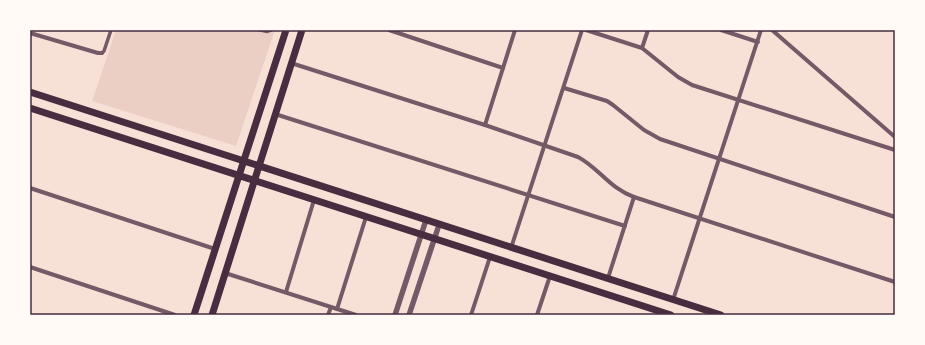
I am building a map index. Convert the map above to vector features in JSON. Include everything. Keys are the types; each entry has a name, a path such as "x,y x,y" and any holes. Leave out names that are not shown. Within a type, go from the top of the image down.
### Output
{"main road":[{"path":"194,315 286,30"},
{"path":"291,63 297,30"},
{"path":"212,315 302,30"},
{"path":"30,92 721,315"},
{"path":"30,108 671,315"}],"street":[{"path":"30,33 98,54 102,53 104,50 111,30"},
{"path":"389,30 503,68"},
{"path":"485,125 515,30"},
{"path":"511,248 582,30"},
{"path":"586,30 642,48 684,81 692,85 895,150"},
{"path":"642,48 648,30"},
{"path":"721,30 758,42"},
{"path":"673,300 761,30"},
{"path":"772,30 895,136"},
{"path":"291,63 545,145 583,159 614,186 634,197 895,282"},
{"path":"564,88 607,101 644,130 660,139 719,160 895,217"},
{"path":"275,114 624,226"},
{"path":"30,188 215,249"},
{"path":"608,278 634,197"},
{"path":"286,292 314,200"},
{"path":"337,309 366,217"},
{"path":"395,315 426,220"},
{"path":"409,315 439,225"},
{"path":"471,315 490,257"},
{"path":"30,268 176,315"},
{"path":"225,273 356,315"},
{"path":"537,315 550,276"},
{"path":"328,315 331,307"}],"lane":[{"path":"258,30 266,32 272,30"}],"shaded area":[{"path":"116,30 275,30 236,146 92,101"}]}
